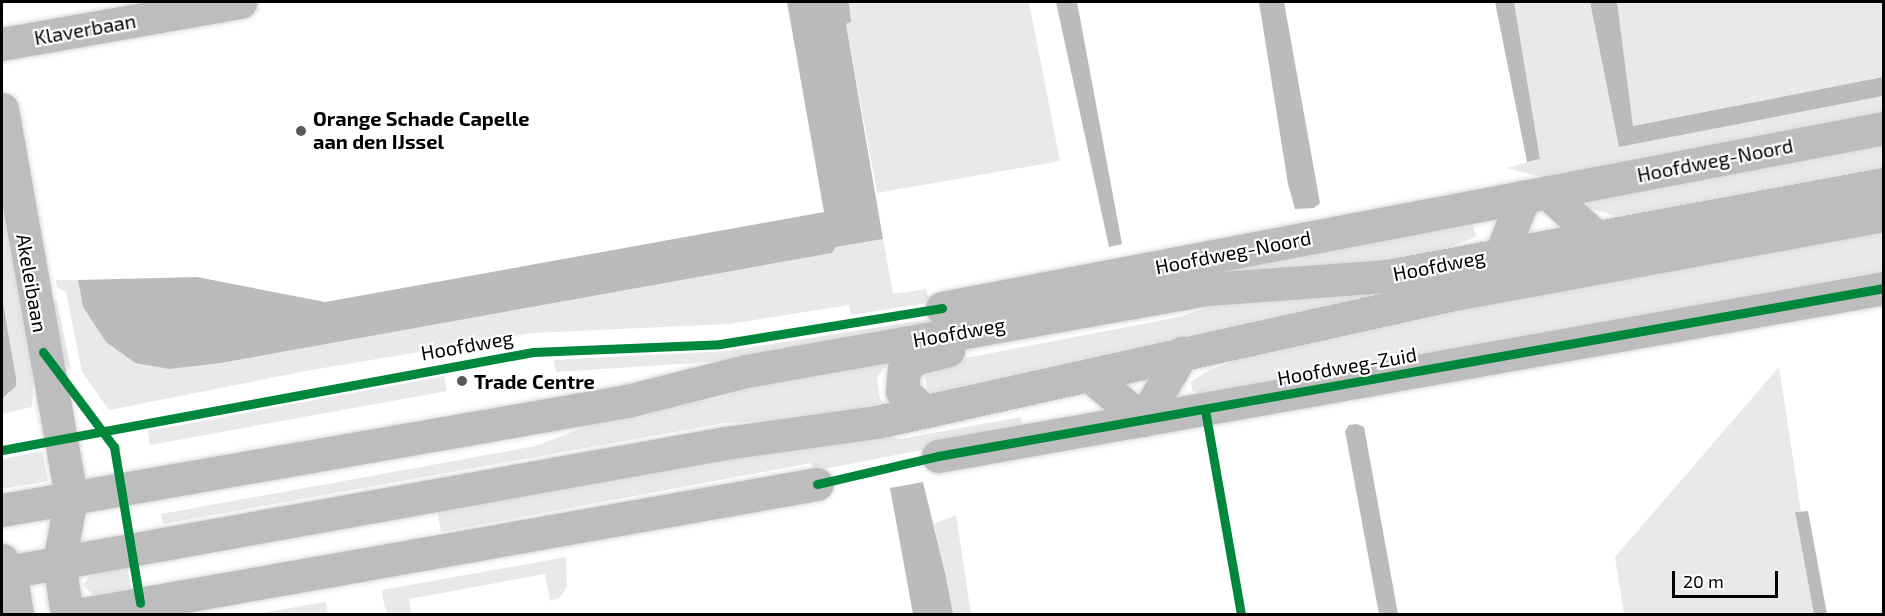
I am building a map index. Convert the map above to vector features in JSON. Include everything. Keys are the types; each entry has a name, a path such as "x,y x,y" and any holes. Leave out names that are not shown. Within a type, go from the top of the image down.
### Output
{"main road":[{"name":"Klaverbaan","path":"2,44 240,2"},
{"name":"Akeleibaan","path":"2,109 71,497 59,563"},
{"name":"Hoofdweg-Noord","path":"954,319 1535,195 1884,128"},
{"name":"Hoofdweg","path":"2,510 627,400 954,319 1206,289 1387,276 1501,253 1884,184"},
{"path":"1501,253 1535,195 1596,237"},
{"name":"Hoofdweg","path":"16,615 4,568 59,563 725,443 877,422 922,410 1454,294 1884,215"},
{"name":"Hoofdweg-Zuid","path":"938,456 1884,288"},
{"path":"922,410 902,391 904,368 917,358 945,354 954,319"},
{"path":"1089,375 1143,420 1182,353"},
{"path":"82,615 817,484"},
{"path":"59,563 67,615"}],"shaded area":[{"path":"787,2 849,2 851,22 846,24 883,239 836,247 832,253 221,363 169,369 135,363 106,342 83,307 78,280 197,277 325,302 824,212"},
{"path":"849,2 1029,2 1060,161 877,193 846,24 851,22"},
{"path":"1056,2 1077,2 1122,244 1109,247"},
{"path":"1259,2 1284,2 1320,203 1314,208 1295,209 1288,184"},
{"path":"1495,2 1514,2 1540,159 1527,162"},
{"path":"1514,2 1590,2 1619,147 1883,96 1883,115 1545,178 1507,168 1540,159"},
{"path":"1590,2 1617,2 1633,126 1883,77 1883,96 1619,147"},
{"path":"1617,2 1883,2 1883,77 1633,126"},
{"path":"1883,140 1883,173 1623,218 1588,208 1588,199"},
{"path":"2,178 34,354 32,407 2,414 2,399 9,394 16,378 2,297"},
{"path":"1883,193 931,394 927,388 925,376 934,364 1179,317 1237,297"},
{"path":"1472,222 1476,237 1408,262 725,361 556,372 554,360 726,351 944,317"},
{"path":"1883,224 1883,271 1203,397 1192,390 1191,382 1205,372 1274,346"},
{"path":"883,239 893,294 926,289 928,296 940,295 940,301 851,315 849,305 729,324 532,333 311,370 109,410 82,372 66,292 57,287 56,280 78,280 83,307 106,342 135,363 169,369 221,363 832,253 836,247"},
{"path":"2,297 16,386 2,399"},
{"path":"49,302 57,302 71,370 57,355"},
{"path":"890,358 877,378 880,399 886,407 852,417 724,423 163,524 161,514 536,446 613,416 723,397 799,369"},
{"path":"1779,367 1801,511 1795,513 1814,614 1624,614 1615,557"},
{"path":"444,376 447,391 150,445 148,431"},
{"path":"1021,417 1024,430 814,471 811,463 441,532 437,510 878,432 900,439"},
{"path":"1357,424 1364,427 1398,614 1379,614 1345,431 1349,425"},
{"path":"42,451 48,481 2,489 2,459"},
{"path":"923,482 953,614 913,614 890,488"},
{"path":"1808,511 1827,614 1814,614 1795,512"},
{"path":"956,515 971,614 953,614 934,524"},
{"path":"566,557 567,587 559,598 550,601 545,574 409,599 411,614 388,614 384,605 382,590"},
{"path":"127,566 131,588 93,595 83,585 92,572"},
{"path":"325,602 328,614 256,614"}],"cycle path":[{"path":"817,484 938,456 1884,288"},
{"path":"2,450 533,352 720,344 942,308"},
{"path":"43,352 114,447 140,603"},
{"path":"1205,410 1241,614"}],"place":[{"name":"Orange Schade Capelle aan den IJssel","path":"301,131"},
{"name":"Trade Centre","path":"462,381"}]}
